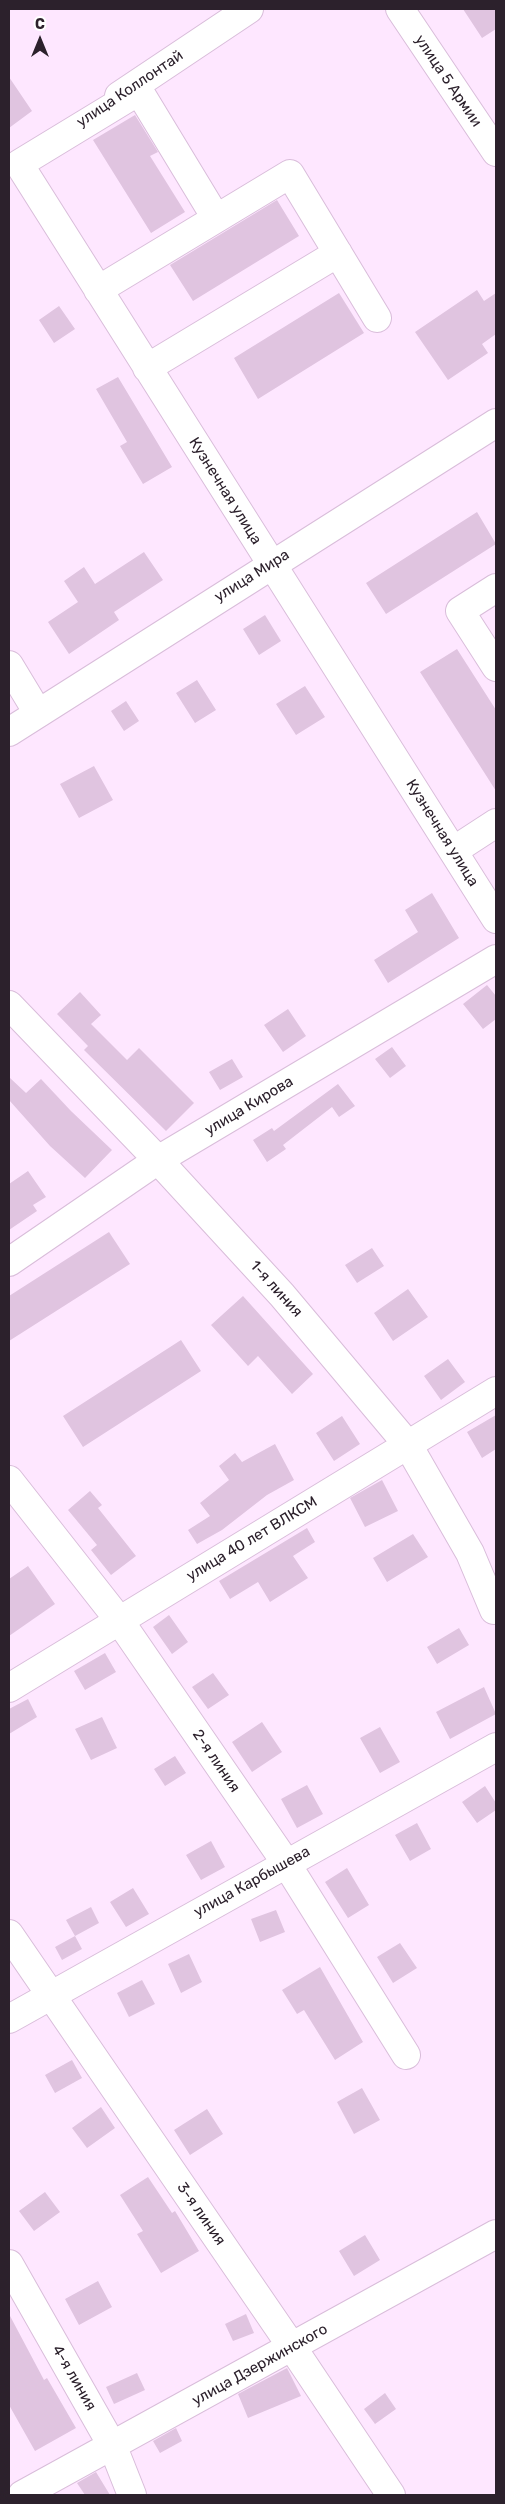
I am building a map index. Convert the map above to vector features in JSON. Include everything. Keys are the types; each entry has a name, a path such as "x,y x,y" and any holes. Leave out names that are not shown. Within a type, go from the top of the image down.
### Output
{"street":[{"name":"улица Коллонтай","path":"14,163 250,9"},
{"name":"улица 5 Армии","path":"400,9 496,152"},
{"path":"14,163 139,92 216,218"},
{"name":"Кузнечная улица","path":"14,163 98,290 496,919"},
{"path":"98,290 290,174 377,318"},
{"path":"147,368 338,253"},
{"name":"улица Мира","path":"9,732 270,564 496,423"},
{"path":"496,588 460,611 496,667"},
{"path":"9,665 38,713"},
{"path":"453,851 496,823"},
{"name":"улица Кирова","path":"9,1262 158,1160 496,959"},
{"name":"1-я линия","path":"9,1005 158,1160 282,1295 408,1445 470,1553 494,1610"},
{"name":"улица 40 лет ВЛКСМ","path":"9,1688 496,1391"},
{"name":"2-я линия","path":"9,1480 119,1620 286,1863 406,2055"},
{"name":"улица Карбышева","path":"9,2019 496,1746"},
{"name":"3-я линия","path":"9,1934 391,2495"},
{"name":"улица Дзержинского","path":"22,2495 496,2234"},
{"name":"4-я линия","path":"9,2264 113,2446 132,2495"}],"building":[{"path":"463,9 496,9 496,29 482,38"},
{"path":"9,77 32,111 9,128"},
{"path":"135,115 158,152 150,156 185,212 151,233 93,140"},
{"path":"277,200 299,236 193,301 170,265"},
{"path":"477,290 484,301 496,293 496,334 482,344 488,353 448,380 415,332"},
{"path":"339,293 364,333 258,399 234,358"},
{"path":"59,306 75,329 54,343 39,320"},
{"path":"118,377 172,467 143,484 120,446 127,442 96,389"},
{"path":"477,512 496,544 386,614 366,583"},
{"path":"144,552 163,580 114,612 119,620 69,654 48,622 78,602 64,581 84,567 95,584"},
{"path":"265,615 281,641 259,655 243,629"},
{"path":"457,649 496,710 496,791 420,672"},
{"path":"197,680 216,710 195,723 176,693"},
{"path":"305,686 325,717 296,735 276,704"},
{"path":"126,701 139,721 124,731 111,711"},
{"path":"94,766 113,800 79,818 60,784"},
{"path":"432,893 459,938 388,983 374,960 418,932 405,910"},
{"path":"487,985 496,996 496,1019 483,1029 463,1004"},
{"path":"80,992 101,1015 91,1024 127,1060 139,1048 194,1103 166,1131 84,1050 88,1046 57,1014"},
{"path":"288,1009 306,1036 283,1052 264,1025"},
{"path":"392,1047 406,1066 390,1078 375,1059"},
{"path":"232,1059 243,1077 220,1090 209,1072"},
{"path":"9,1077 26,1093 41,1079 112,1150 85,1178 50,1146 9,1100"},
{"path":"338,1084 355,1106 339,1117 332,1107 283,1145 286,1149 267,1162 253,1140 272,1128 274,1131"},
{"path":"28,1171 46,1197 33,1205 37,1211 9,1230 9,1184"},
{"path":"109,1232 130,1264 9,1341 9,1296"},
{"path":"372,1248 384,1266 357,1283 345,1265"},
{"path":"408,1289 428,1317 393,1341 374,1313"},
{"path":"243,1296 313,1374 292,1394 258,1356 248,1366 211,1325"},
{"path":"181,1340 201,1371 83,1447 63,1416"},
{"path":"448,1359 465,1382 441,1400 424,1376"},
{"path":"496,1415 496,1449 482,1458 467,1432"},
{"path":"342,1416 360,1444 334,1461 316,1433"},
{"path":"275,1444 294,1480 267,1495 222,1530 197,1544 188,1530 210,1516 200,1503 229,1480 219,1466 235,1453 242,1462"},
{"path":"382,1480 398,1511 365,1527 350,1498"},
{"path":"90,1491 102,1505 98,1508 136,1556 111,1575 91,1550 97,1545 68,1510"},
{"path":"307,1528 315,1542 293,1556 308,1578 270,1602 258,1582 230,1599 219,1581"},
{"path":"413,1534 428,1557 387,1582 373,1558"},
{"path":"28,1566 55,1604 9,1636 9,1579"},
{"path":"169,1615 188,1642 172,1654 153,1627"},
{"path":"459,1628 469,1645 437,1664 427,1647"},
{"path":"105,1653 116,1672 85,1690 74,1671"},
{"path":"213,1673 229,1695 208,1709 192,1687"},
{"path":"484,1687 496,1714 450,1739 436,1712"},
{"path":"28,1699 37,1717 9,1734 9,1709"},
{"path":"102,1717 117,1748 91,1760 75,1729"},
{"path":"262,1722 282,1752 252,1772 232,1742"},
{"path":"380,1727 400,1762 380,1773 360,1738"},
{"path":"175,1756 186,1773 165,1786 154,1769"},
{"path":"307,1785 323,1814 297,1828 281,1799"},
{"path":"485,1786 496,1803 496,1810 477,1823 462,1802"},
{"path":"417,1823 431,1849 410,1861 395,1835"},
{"path":"211,1841 225,1867 201,1880 186,1855"},
{"path":"347,1868 369,1905 348,1918 325,1882"},
{"path":"133,1888 149,1914 126,1927 110,1902"},
{"path":"91,1907 99,1923 75,1936 66,1920"},
{"path":"276,1910 285,1932 260,1942 251,1919"},
{"path":"75,1936 82,1949 62,1960 55,1947"},
{"path":"400,1943 417,1968 393,1983 377,1957"},
{"path":"189,1954 202,1982 181,1993 168,1964"},
{"path":"320,1967 363,2042 335,2060 304,2010 297,2014 282,1990"},
{"path":"142,1980 155,2004 129,2017 117,1993"},
{"path":"72,2060 82,2078 55,2093 45,2075"},
{"path":"362,2088 380,2120 354,2134 337,2102"},
{"path":"101,2107 115,2128 87,2148 72,2128"},
{"path":"207,2109 223,2134 190,2155 174,2130"},
{"path":"148,2177 172,2213 175,2211 199,2251 161,2273 137,2234 143,2231 120,2195"},
{"path":"45,2192 60,2212 34,2231 19,2211"},
{"path":"365,2235 380,2260 354,2276 339,2251"},
{"path":"98,2281 112,2307 79,2325 65,2299"},
{"path":"9,2314 44,2380 47,2378 76,2428 35,2451 9,2405"},
{"path":"246,2314 254,2333 233,2341 225,2324"},
{"path":"287,2368 301,2396 248,2418 238,2394"},
{"path":"137,2373 145,2390 114,2404 106,2387"},
{"path":"385,2393 396,2409 375,2424 364,2409"},
{"path":"176,2428 182,2441 160,2453 153,2441"},
{"path":"96,2472 110,2495 85,2495 77,2483"}]}
